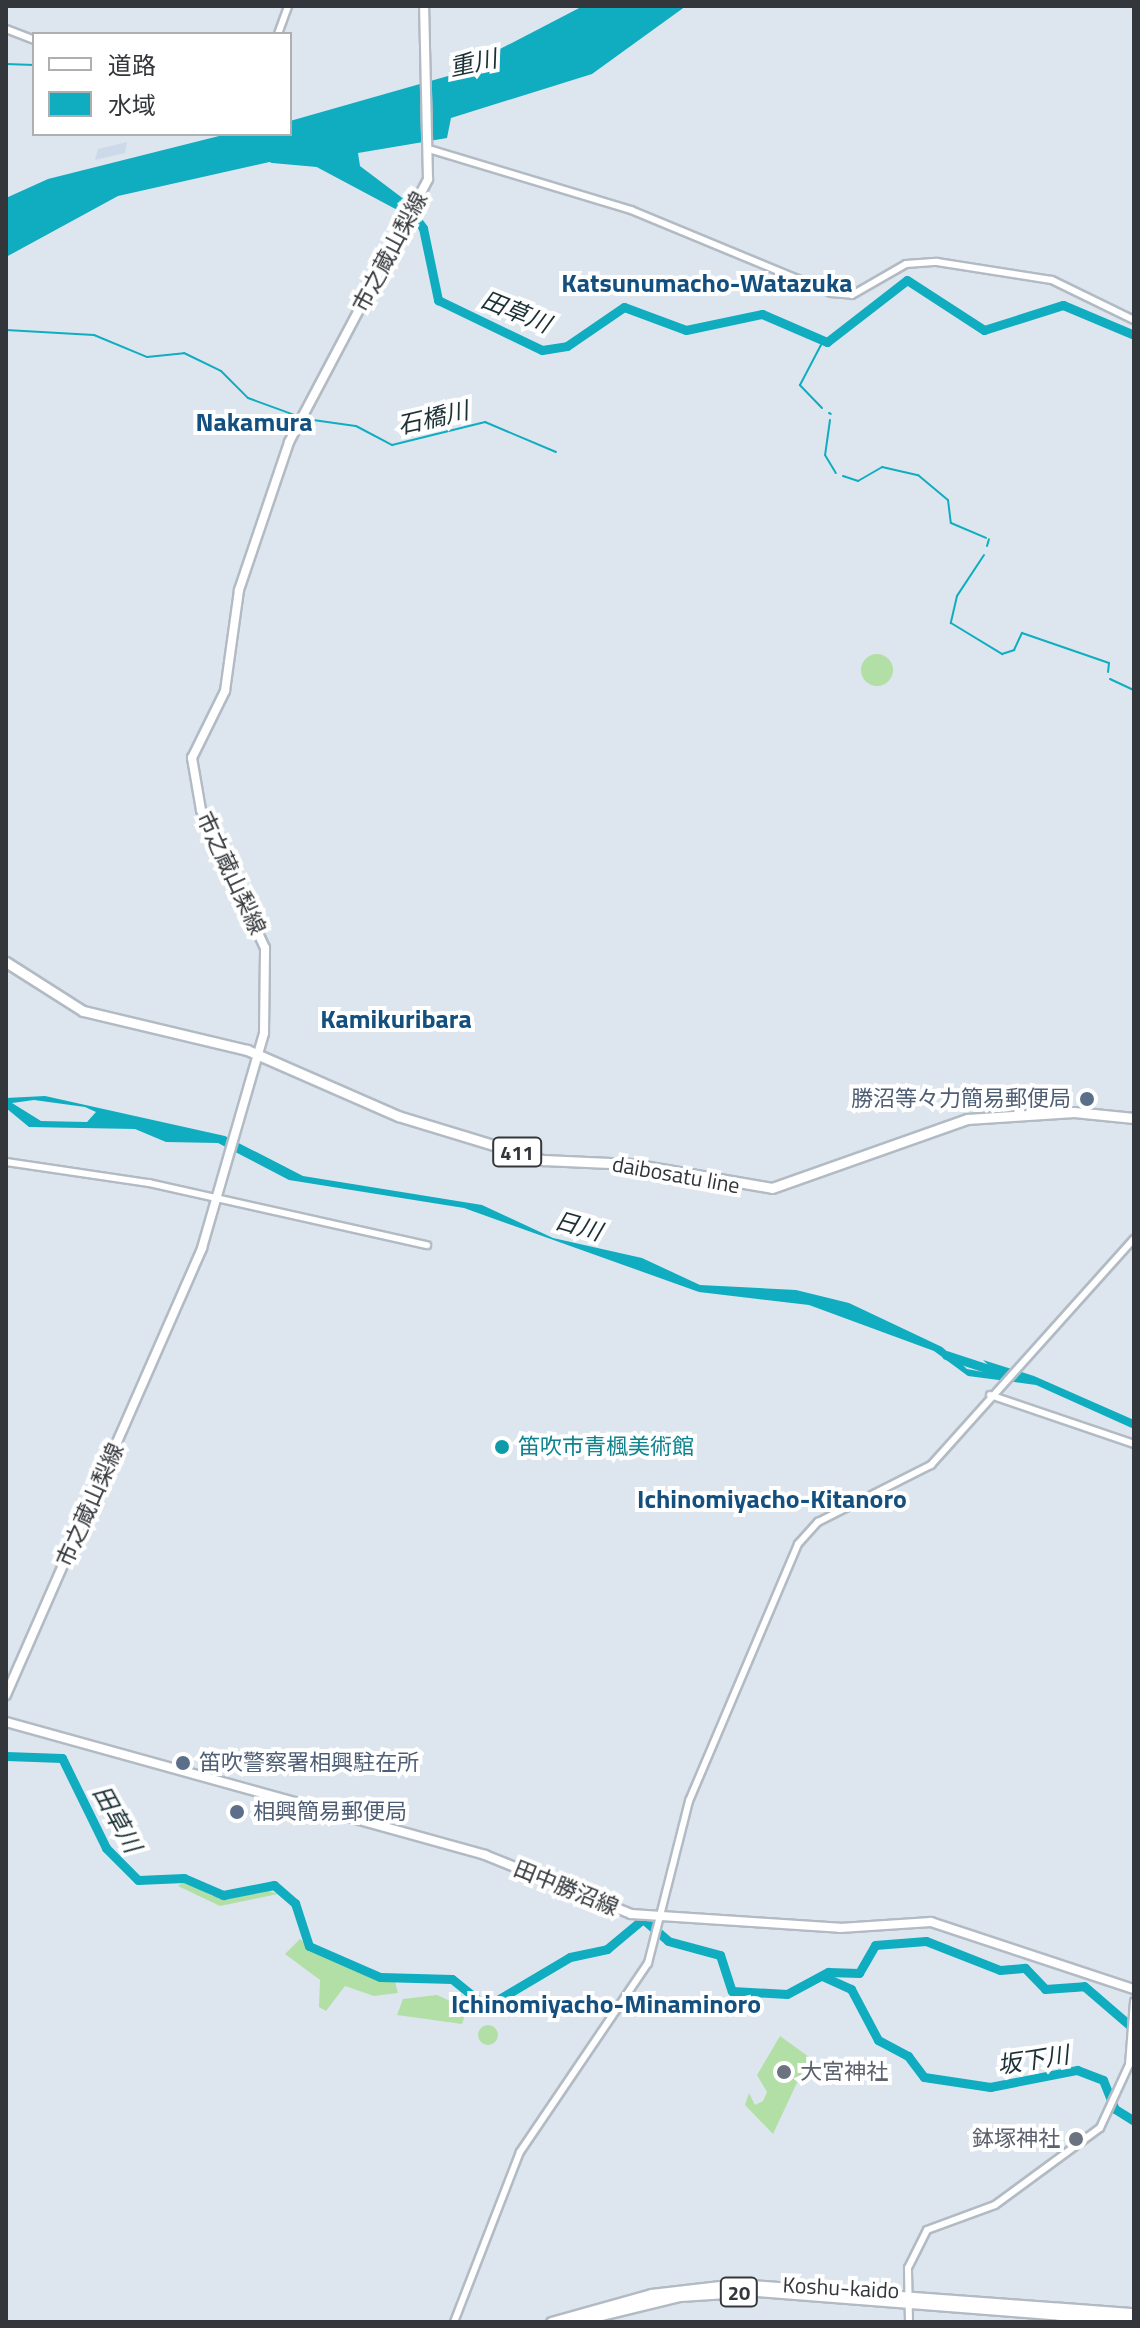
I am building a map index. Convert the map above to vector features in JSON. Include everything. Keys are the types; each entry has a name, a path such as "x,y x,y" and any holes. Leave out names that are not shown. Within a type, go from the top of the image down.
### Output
{"highway":[{"name":"daibosatu line","path":"6,962 83,1011 256,1054 398,1116 535,1158 632,1164 757,1188 794,1183 967,1119 1074,1112 1134,1118"},
{"name":"Koshu-kaido","path":"551,2322 702,2286 907,2296 1134,2313"},
{"name":"Koshu-kaido","path":"573,2322 717,2293 907,2296"},
{"name":"Koshu-kaido","path":"1031,2306 1134,2321"}],"main road":[{"name":"市之蔵山梨線","path":"6,1695 202,1248 268,1011 265,948 199,804 192,758 223,701 239,590 301,417 416,204 432,146 424,6"},
{"name":"田中勝沼線","path":"6,1722 485,1855 622,1912 840,1928 931,1922 1134,1989"}],"street":[{"path":"279,32 288,6"},
{"path":"6,29 32,39"},
{"path":"432,146 631,210 831,293 852,295 906,264 937,262 1052,280 1134,320"},
{"path":"6,1162 216,1197 427,1245"},
{"path":"454,2322 520,2152 636,1985 658,1939 678,1831 699,1772 798,1544 818,1522 921,1473 1039,1347 1134,1239"},
{"path":"993,1393 1134,1444"},
{"path":"909,2322 908,2268 927,2230 1001,2202 1086,2143 1105,2116 1129,2065 1129,2023 1134,2001"}],"shaded area":[{"path":"127,142 125,153 95,160 98,149"}],"green space":[{"path":"877,654 888,659 893,670 888,681 877,686 866,681 861,670 866,659"},
{"path":"185,1881 212,1896 261,1888 278,1894 220,1906 178,1886"},
{"path":"300,1939 317,1953 395,1981 398,1993 374,1996 345,1986 326,2011 319,2007 320,1980 285,1954"},
{"path":"437,1995 467,2009 462,2024 397,2015 403,1999"},
{"path":"488,2025 495,2028 498,2035 495,2042 488,2045 481,2042 478,2035 481,2028"},
{"path":"780,2036 809,2057 773,2134 745,2105 749,2093 755,2105 763,2101 767,2092 757,2075"}],"water":[{"path":"583,6 686,6 592,74 451,118 447,138 358,153 360,166 409,203 403,213 296,156 118,196 6,257 6,198 48,179 219,136 292,136 292,120 448,76"},
{"path":"45,1096 225,1136 303,1176 482,1205 553,1238 642,1258 700,1285 796,1290 849,1303 942,1347 967,1369 999,1375 983,1360 1034,1376 1134,1420 1134,1429 1036,1385 968,1376 934,1351 809,1305 699,1292 464,1208 289,1180 218,1143 166,1142 135,1129 29,1127 6,1108 6,1098","holes":["34,1100 85,1107 96,1112 87,1122 41,1121 12,1103"]}],"waterway":[{"path":"6,64 32,65"},
{"name":"田草川","path":"272,158 317,162"},
{"name":"田草川","path":"408,208 423,228 438,300 542,350 567,346 624,307 686,330 762,314 827,342 907,280 984,330 1063,305 1134,335"},
{"name":"石橋川","path":"6,330 94,335 147,357 184,353 221,371 248,398 300,417"},
{"path":"822,408 800,385 823,341"},
{"name":"石橋川","path":"306,419 356,426 392,445 485,422 556,452"},
{"path":"830,420 825,455 836,473"},
{"path":"843,476 858,481 882,467 918,475 948,500 951,523 986,538"},
{"path":"987,546 989,539"},
{"path":"984,555 957,596 951,623 1002,654 1014,650 1022,633 1109,663 1108,672"},
{"path":"1110,679 1134,690"},
{"name":"日川","path":"946,1355 1004,1374"},
{"name":"田草川","path":"6,1756 62,1758 106,1848 138,1880 184,1878 223,1895 274,1885 295,1903 309,1946 380,1977 452,1979 478,2000 494,2002 570,1957 607,1949 643,1919 668,1941 720,1955 732,1991 787,1994 828,1972 859,1973 875,1945 926,1941 1000,1970 1025,1968 1045,1989 1084,1986 1134,2029"},
{"name":"坂下川","path":"822,1976 851,1989 878,2040 908,2056 924,2077 990,2087 1077,2070 1103,2080 1115,2109 1134,2121"}],"place":[{"name":"勝沼等々力簡易郵便局","path":"1087,1099"},
{"name":"笛吹市青楓美術館","path":"502,1447"},
{"name":"笛吹警察署相興駐在所","path":"183,1763"},
{"name":"相興簡易郵便局","path":"237,1812"},
{"name":"大宮神社","path":"784,2072"},
{"name":"鉢塚神社","path":"1076,2139"}],"district":[{"name":"Katsunumacho-Watazuka","path":"707,283"},
{"name":"Nakamura","path":"254,422"},
{"name":"Kamikuribara","path":"396,1019"},
{"name":"Ichinomiyacho-Kitanoro","path":"772,1499"},
{"name":"Ichinomiyacho-Minaminoro","path":"606,2004"}],"water label":[{"name":"重川","path":"473,63"}]}
